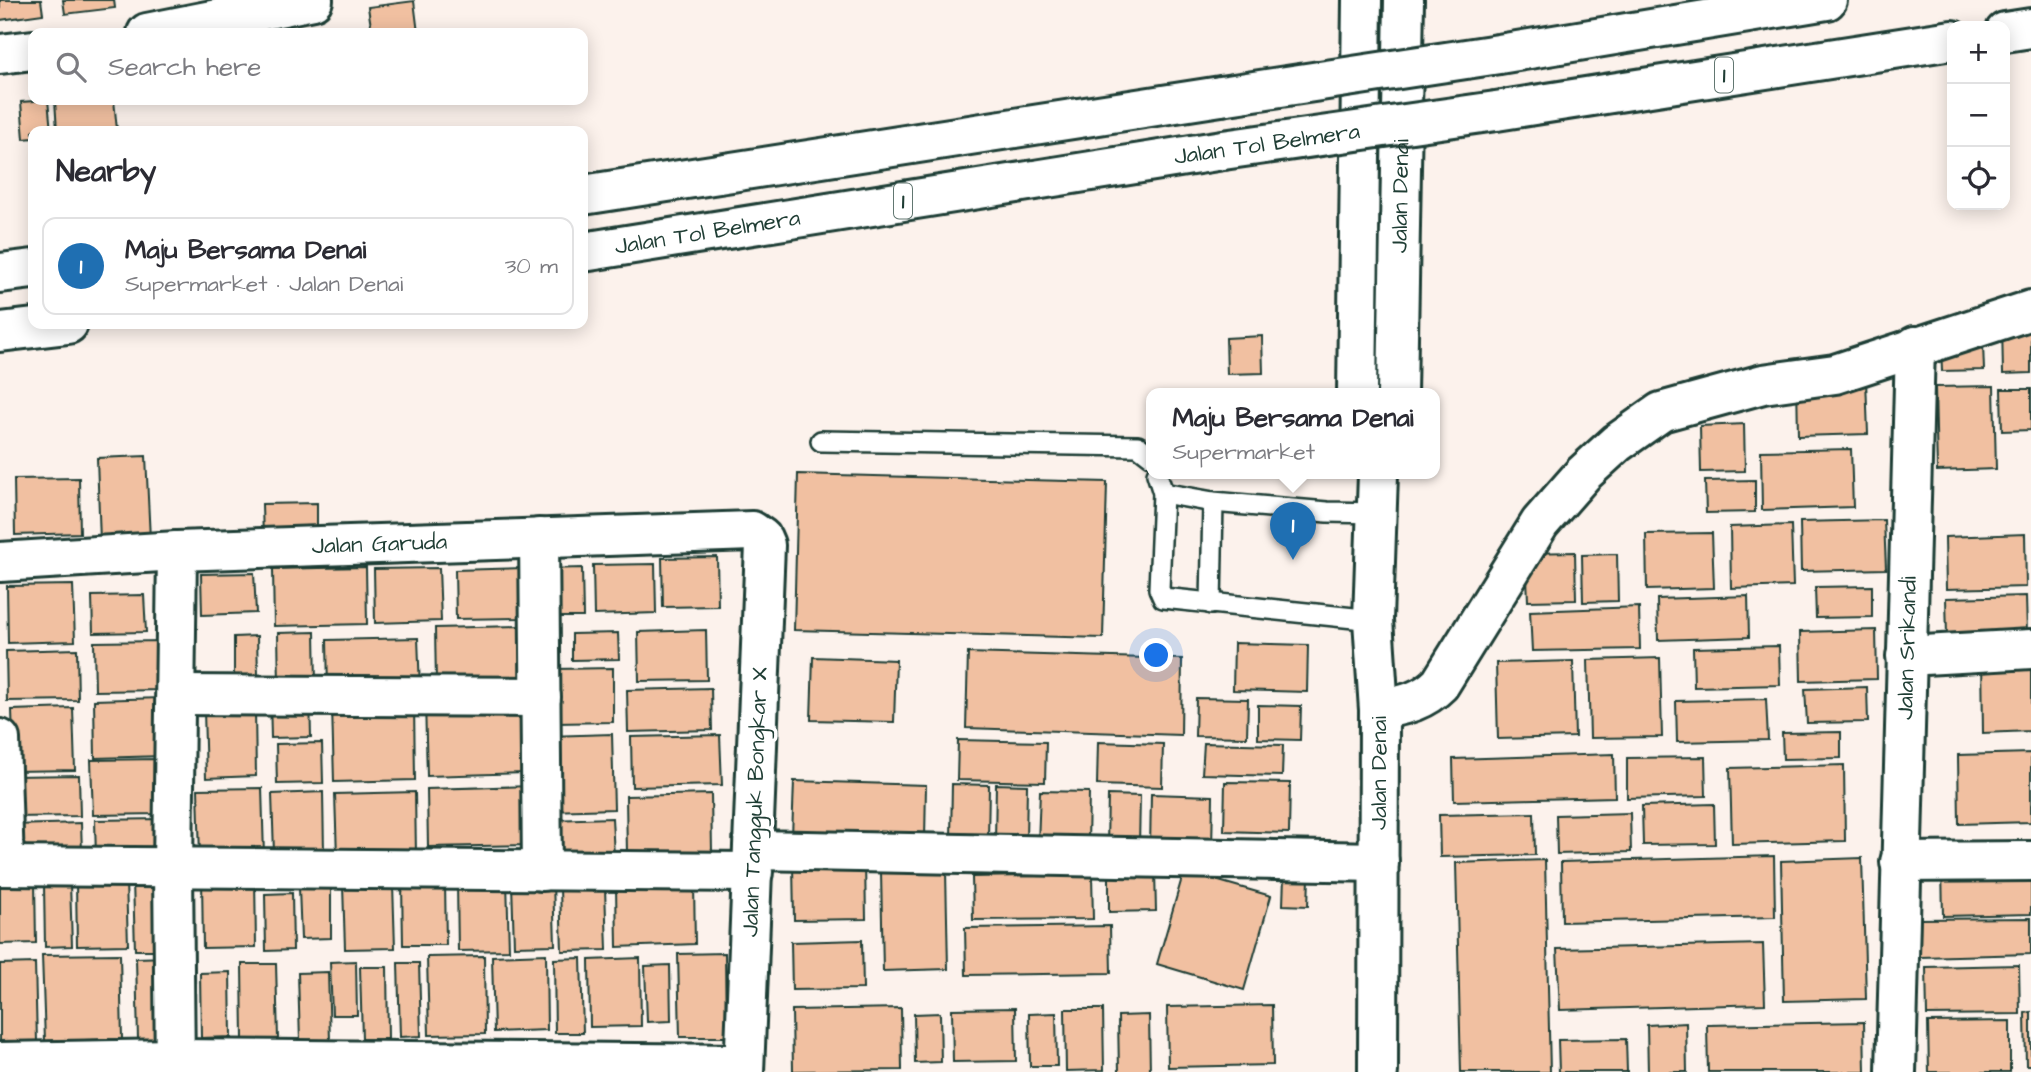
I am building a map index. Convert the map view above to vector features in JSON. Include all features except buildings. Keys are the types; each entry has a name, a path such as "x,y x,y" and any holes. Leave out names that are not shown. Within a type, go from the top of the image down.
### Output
{"main road":[{"path":"157,28 186,14 313,0"},
{"name":"Jalan Denai","path":"1357,388 1362,0"},
{"name":"Jalan Denai","path":"1397,388 1404,0"},
{"path":"588,194 1499,54 1827,0"},
{"path":"2010,31 2031,28"},
{"name":"Jalan Tol Belmera","path":"588,251 1223,150 1496,111 1947,41"},
{"path":"0,54 28,51"},
{"path":"0,274 28,271"},
{"path":"1379,710 1413,703 1434,690 1540,523 1583,474 1617,443 1661,412 1763,384 1835,374 2031,310"},
{"path":"0,332 28,329"},
{"name":"Jalan Srikandi","path":"1896,1072 1915,346"},
{"name":"Jalan Denai","path":"1378,479 1373,620 1379,710 1378,1072"},
{"name":"Jalan Garuda","path":"0,562 177,551 751,531 757,534"},
{"name":"Jalan Tangguk Bongkar X","path":"744,1068 765,545 757,534"},
{"path":"539,538 542,871"},
{"path":"175,1066 173,869 177,551"},
{"path":"1906,656 2031,649"},
{"path":"176,695 541,697"},
{"path":"0,739 2,866 542,871 753,861 1379,862"},
{"path":"1900,862 2031,861"},
{"path":"0,1062 175,1066 744,1068"}],"lane":[{"path":"821,441 1138,446 1146,452"},
{"path":"1373,620 1163,598 1160,594 1160,484 1213,502 1327,512 1377,513"},
{"path":"1211,604 1213,502"}],"place":[{"name":"Maju Bersama Denai","path":"1293,560"}]}
